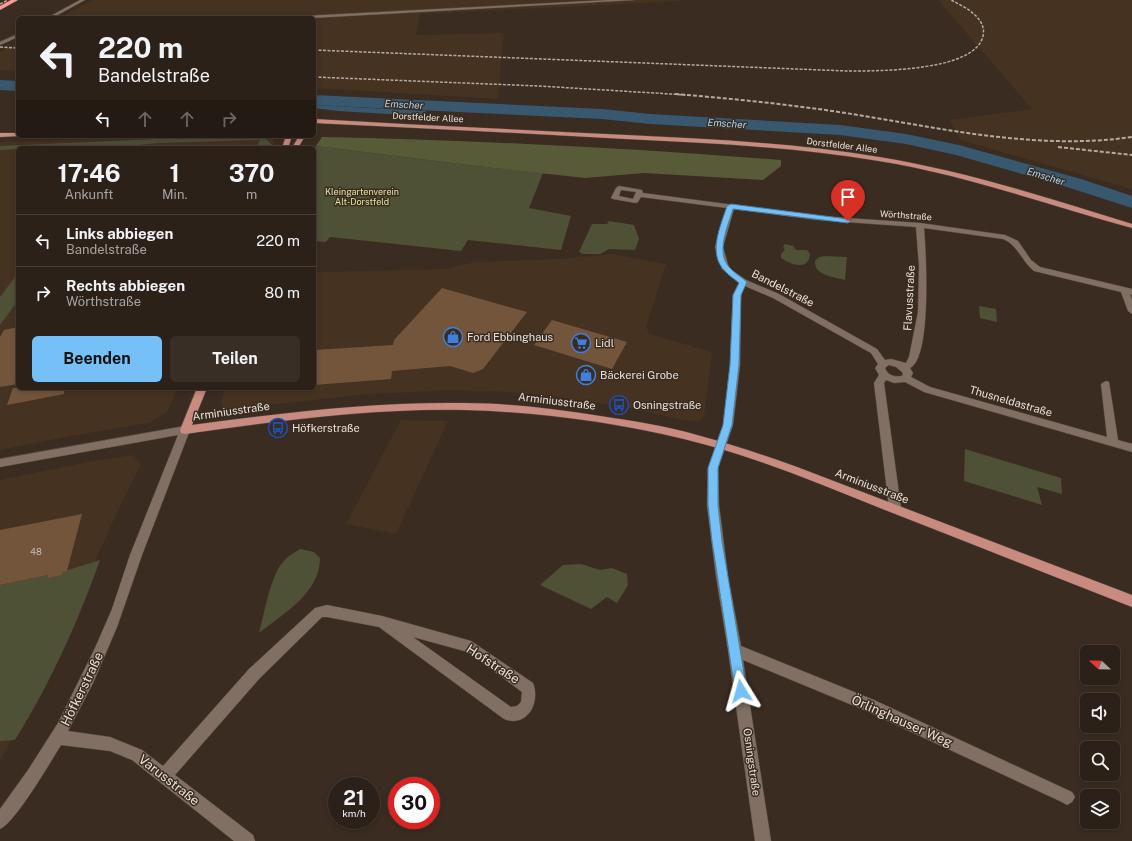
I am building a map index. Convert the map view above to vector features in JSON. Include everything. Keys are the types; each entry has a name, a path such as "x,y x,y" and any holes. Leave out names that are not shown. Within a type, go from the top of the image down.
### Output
{"highway":[{"path":"0,8 15,0"}],"main road":[{"name":"Dorstfelder Allee","path":"316,122 542,132 774,146 824,151 880,159 945,173 1010,190 1132,226"},
{"path":"0,128 12,128"},
{"name":"Dorstfelder Allee","path":"316,128 542,132"},
{"path":"0,135 16,135"},
{"name":"Höfkerstraße","path":"185,430 201,390"},
{"name":"Arminiusstraße","path":"185,430 348,410 414,406 476,406 582,417 666,432 722,446 895,508 1132,600"}],"street":[{"path":"53,16 83,0"},
{"path":"316,16 633,0"},
{"path":"0,44 16,35"},
{"name":"Wörthstraße","path":"639,195 818,218 920,225 1007,238 1016,243 1027,260 1037,269 1128,291"},
{"name":"Bandelstraße","path":"731,206 719,247 726,269 743,282 776,296 874,351 883,364"},
{"name":"Flavusstraße","path":"904,368 909,365 914,357 922,312 923,270 920,225"},
{"name":"Osningstraße","path":"743,282 737,295 734,365 728,425 722,446 713,468 713,505 722,576 735,650 763,841"},
{"path":"1128,291 1132,311"},
{"path":"892,362 904,368 908,373 906,378 896,380 884,375 880,368 883,364 892,362"},
{"path":"884,375 879,383 895,508"},
{"name":"Thusneldastraße","path":"906,378 927,390 1132,448"},
{"path":"1106,384 1113,442"},
{"name":"Arminiusstraße","path":"0,463 185,430"},
{"name":"Höfkerstraße","path":"0,821 18,799 58,737 80,697 112,626 136,555 185,430"},
{"name":"Hofstraße","path":"164,777 254,674 319,612 327,611 382,622 471,647 528,688 531,698 525,708 518,714 509,714 382,622"},
{"name":"Örlinghauser Weg","path":"735,650 869,706 1067,796"},
{"name":"Varusstraße","path":"58,737 110,744 137,755 247,841"}],"shaded area":[{"path":"92,0 682,1 420,14 416,35 504,33 498,99 316,88 316,16 64,16"},
{"path":"938,0 1132,0 1132,189 960,140 950,120 1032,109"},
{"path":"16,43 16,71 0,70 0,52"},
{"path":"118,138 273,138 274,146 16,146 16,390 176,390 169,409 148,423 0,450 0,142"},
{"path":"612,254 666,264 646,327 650,334 712,352 704,416 699,421 682,420 626,407 542,395 509,392 450,390 357,395 233,409 226,408 221,404 224,390 316,390 316,271 444,269 475,262 561,259"},
{"path":"401,420 448,421 396,534 346,524"},
{"path":"133,455 141,464 119,508 34,698 0,760 0,480 93,461"}],"green space":[{"path":"322,137 494,142 666,152 781,160 781,166 763,180 644,173 585,178 316,146"},
{"path":"178,138 265,138 273,146 257,146 260,140 159,143 128,146 16,146 16,149 0,150 0,146"},
{"name":"Kleingartenverein Alt-Dorstfeld","path":"316,146 543,173 529,208 571,216 561,250 468,240 461,251 330,237 326,242 316,241"},
{"path":"609,221 634,225 639,239 635,250 609,249 600,254 583,254 579,252 592,224 607,224"},
{"path":"785,244 793,246 796,250 807,250 810,254 806,263 803,265 794,264 781,258 781,254 785,250 783,247"},
{"path":"819,257 847,257 845,280 831,277 821,273 818,270 815,261"},
{"path":"16,276 16,304 0,325 0,297"},
{"path":"979,306 996,309 997,322 980,318"},
{"path":"965,449 1061,478 1062,494 1037,487 1042,505 964,481"},
{"path":"300,549 314,552 320,558 314,582 299,601 259,633 271,585 275,576 283,562"},
{"path":"100,560 82,607 52,674 28,718 15,740 0,741 0,585 48,575 48,578 61,575 62,572"},
{"path":"581,564 600,570 612,568 627,574 628,585 617,603 607,597 591,609 540,585 563,565"}],"water":[{"path":"316,105 426,112 423,112 422,114 424,115 420,116 316,108"}],"building":[{"name":"Ford Ebbinghaus","path":"442,288 527,312 483,369 473,373 450,366 392,371 391,379 316,385 316,350 393,345 394,340"},
{"name":"Lidl","path":"552,320 627,342 612,369 534,345"},
{"path":"16,327 16,384 0,387 0,337 4,330"},
{"path":"13,388 16,388 16,390 64,390 64,394 7,405"},
{"path":"82,514 67,571 62,572 62,575 48,578 48,575 0,585 0,530"}],"waterway":[{"name":"Emscher","path":"0,85 16,86"},
{"name":"Emscher","path":"316,100 602,114 650,119 840,130 906,139 959,150 1074,183 1132,202"}],"railway":[{"path":"0,4 8,0"},
{"path":"316,50 879,71 923,67 944,63 962,57 976,48 983,36 982,24 974,14 951,0"},
{"path":"0,47 16,48"},
{"path":"316,77 539,86 685,95"},
{"path":"675,94 685,95"},
{"path":"685,95 812,108 960,132 1029,140 1098,140 1132,137"},
{"path":"1058,147 1132,155"}],"place":[{"name":"Ford Ebbinghaus","path":"453,337"},
{"name":"Lidl","path":"581,343"},
{"name":"Bäckerei Grobe","path":"586,375"},
{"name":"Osningstraße","path":"619,405"},
{"name":"Höfkerstraße","path":"278,428"}],"route":[{"path":"741,691 717,541 713,505 713,468 722,446 728,425 737,328 737,295 743,282 726,269 719,247 721,238 731,206 848,221"}]}
